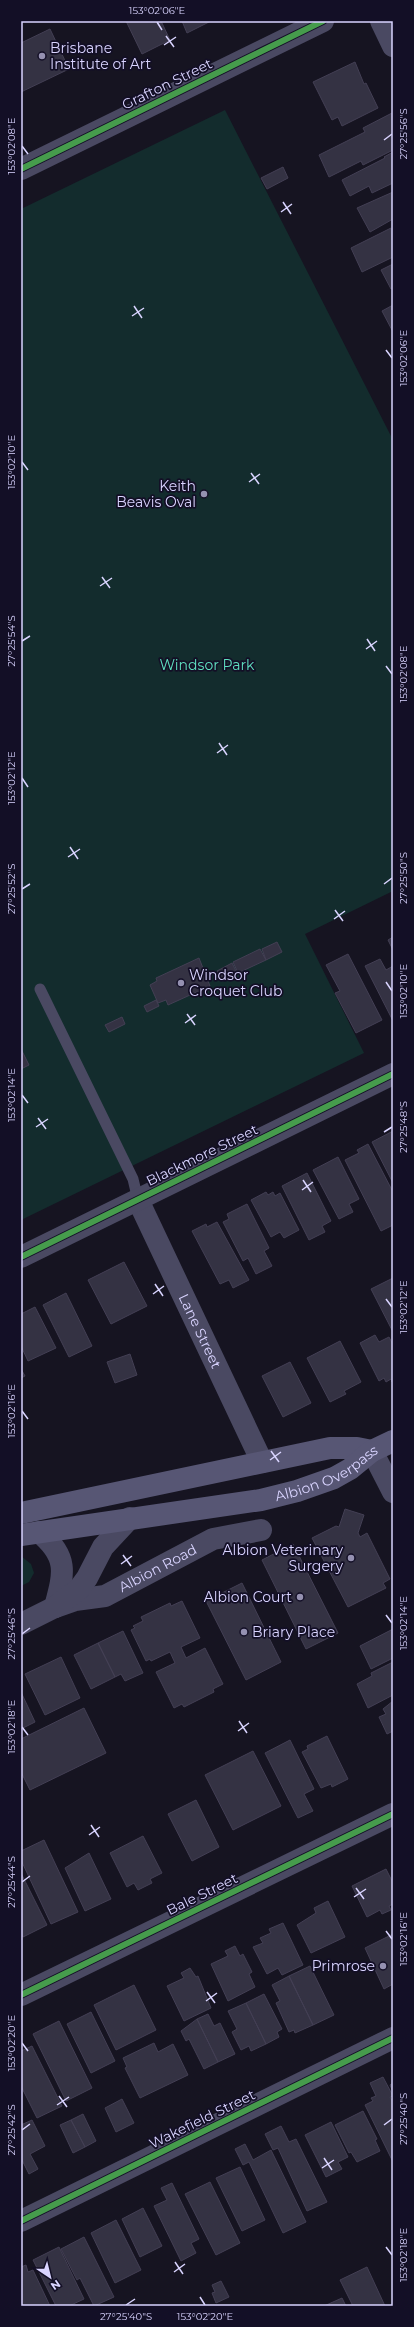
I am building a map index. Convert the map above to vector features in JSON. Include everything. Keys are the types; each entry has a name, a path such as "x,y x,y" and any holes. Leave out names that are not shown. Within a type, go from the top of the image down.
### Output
{"main road":[{"path":"372,1451 393,1441"},
{"name":"Albion Overpass","path":"21,1513 330,1448 357,1448 372,1451"},
{"name":"Albion Overpass","path":"30,1533 261,1500 297,1491 334,1478 350,1469 372,1451"}],"street":[{"name":"Grafton Street","path":"21,169 323,21"},
{"path":"381,21 393,46"},
{"name":"Blackmore Street","path":"21,1257 393,1074"},
{"name":"Lane Street","path":"138,1200 262,1462"},
{"path":"372,1451 393,1492"},
{"name":"Albion Road","path":"55,1607 84,1583 103,1547 130,1518"},
{"name":"Albion Road","path":"21,1624 55,1607 75,1600 105,1596 213,1539 261,1530"},
{"path":"30,1533 55,1547 63,1564 62,1578 55,1607"},
{"name":"Bale Street","path":"21,1995 393,1814"},
{"name":"Wakefield Street","path":"21,2221 393,2038"}],"lane":[{"path":"40,989 133,1179 138,1200"}],"green space":[{"name":"Windsor Park","path":"225,110 393,440 393,891 305,934 364,1053 21,1220 21,209"},
{"path":"21,1556 31,1564 34,1573 29,1582 21,1586"}],"building":[{"path":"126,21 161,21 170,40 142,54"},
{"path":"182,21 211,21 187,33"},
{"name":"Brisbane Institute of Art","path":"50,29 69,69 21,92 21,43"},
{"path":"355,62 364,84 366,83 378,108 342,126 338,117 332,120 313,82"},
{"path":"392,113 393,150 363,165 361,161 329,177 319,155 365,132 363,128"},
{"path":"393,152 393,183 372,193 369,186 350,196 342,180 385,158 384,157"},
{"path":"283,167 288,178 267,189 261,178"},
{"path":"393,192 393,219 370,232 357,208"},
{"path":"391,228 393,257 362,272 351,248"},
{"path":"393,264 393,288 391,289 381,270"},
{"path":"393,305 393,332 382,311"},
{"path":"393,937 393,950 388,940"},
{"path":"277,942 282,952 266,960 262,949"},
{"path":"260,949 266,960 238,973 233,962"},
{"path":"348,954 382,1020 356,1033 335,993 340,991 326,965"},
{"name":"Windsor Croquet Club","path":"199,958 210,986 168,1005 166,1000 158,1003 150,985 157,981 156,978"},
{"path":"380,959 386,970 393,966 392,1019 365,966"},
{"path":"232,963 237,973 222,981 217,971"},
{"path":"156,1000 159,1006 147,1012 144,1006"},
{"path":"122,1017 125,1024 109,1032 105,1025"},
{"path":"21,1049 29,1065 21,1069"},
{"path":"393,1131 393,1183 372,1142"},
{"path":"368,1144 393,1192 393,1225 381,1231 345,1160 359,1153 357,1150"},
{"path":"338,1157 359,1199 349,1204 353,1212 339,1219 313,1170"},
{"path":"307,1173 331,1221 322,1226 325,1232 309,1240 282,1186"},
{"path":"266,1192 268,1195 273,1192 275,1196 280,1193 299,1230 284,1238 280,1232 271,1237 251,1200"},
{"path":"247,1204 269,1248 264,1251 272,1266 256,1274 248,1258 243,1261 223,1222 229,1219 227,1214"},
{"path":"217,1222 249,1280 233,1288 229,1280 220,1284 192,1231 206,1224 207,1227"},
{"path":"124,1262 147,1306 111,1324 88,1280"},
{"path":"393,1278 393,1332 371,1289"},
{"path":"66,1293 92,1346 69,1357 43,1305"},
{"path":"35,1307 56,1348 28,1361 21,1346 21,1314"},
{"path":"375,1335 379,1342 389,1337 393,1345 392,1382 391,1379 386,1382 384,1378 379,1381 360,1343"},
{"path":"340,1341 361,1382 344,1391 346,1394 330,1402 307,1358"},
{"path":"130,1354 137,1375 115,1383 107,1362"},
{"path":"290,1362 311,1403 283,1417 262,1376"},
{"path":"21,1369 25,1376 21,1378"},
{"name":"Albion Veterinary Surgery","path":"345,1509 364,1515 358,1533 360,1537 367,1533 390,1579 383,1583 386,1588 348,1607 312,1538 336,1526 339,1527"},
{"name":"Albion Court","path":"293,1544 338,1633 306,1649 262,1560"},
{"name":"Briary Place","path":"242,1583 281,1662 246,1680 206,1601"},
{"path":"182,1601 200,1638 181,1647 186,1658 205,1648 223,1684 213,1689 214,1692 184,1707 182,1704 174,1708 156,1672 175,1663 170,1652 151,1661 150,1659 146,1661 131,1630 135,1628 133,1626 143,1621 141,1617 170,1603 171,1606"},
{"path":"393,1629 393,1658 371,1669 360,1646"},
{"path":"123,1631 143,1673 125,1681 121,1674 115,1677 98,1643"},
{"path":"98,1643 115,1677 91,1689 74,1655"},
{"path":"61,1657 80,1698 45,1715 25,1674"},
{"path":"393,1662 393,1695 368,1708 357,1684 372,1676 371,1673"},
{"path":"21,1692 35,1722 21,1729"},
{"path":"393,1701 393,1731 387,1734 379,1717 386,1714 383,1709"},
{"path":"84,1708 106,1753 30,1790 21,1772 21,1739"},
{"path":"327,1736 348,1779 332,1787 331,1784 321,1788 302,1752 308,1749 307,1746"},
{"path":"290,1740 314,1789 304,1794 313,1811 298,1818 265,1753"},
{"path":"253,1751 281,1806 233,1830 205,1775"},
{"path":"196,1800 219,1847 192,1861 168,1814"},
{"path":"143,1836 162,1873 150,1879 152,1883 138,1890 134,1883 127,1887 110,1853"},
{"path":"44,1840 78,1912 51,1924 21,1860 21,1851"},
{"path":"89,1853 111,1899 85,1911 65,1868"},
{"path":"386,1869 393,1883 393,1904 389,1906 391,1910 382,1914 380,1910 367,1917 352,1886"},
{"path":"21,1873 47,1925 23,1937 21,1933"},
{"path":"328,1901 345,1937 311,1953 297,1925 316,1913 314,1908"},
{"path":"283,1923 303,1965 282,1975 278,1968 267,1974 253,1947 263,1943 260,1938 271,1933 269,1929"},
{"name":"Primrose","path":"393,1934 393,1984 384,1989 365,1948"},
{"path":"235,1946 240,1956 243,1954 252,1972 249,1974 255,1987 228,2001 211,1964 228,1956 225,1951"},
{"path":"310,1966 334,2015 313,2025 289,1976"},
{"path":"190,1968 196,1977 198,1976 211,2008 184,2021 167,1986 184,1978 181,1973"},
{"path":"289,1976 313,2025 295,2033 294,2030 289,2032 276,2003 280,2001 272,1985"},
{"path":"134,1985 156,2030 116,2050 94,2005"},
{"path":"264,1994 282,2029 277,2032 279,2037 266,2044 246,2003"},
{"path":"246,2003 266,2044 251,2051 249,2046 241,2050 232,2032 237,2029 228,2011"},
{"path":"91,2012 115,2061 91,2073 67,2024"},
{"path":"208,2014 214,2026 220,2023 235,2054 218,2062 197,2019"},
{"path":"197,2019 218,2062 204,2069 189,2039 186,2041 181,2031"},
{"path":"59,2021 92,2088 66,2101 33,2034"},
{"path":"154,2043 158,2052 173,2044 188,2075 140,2098 125,2068 127,2067 123,2058"},
{"path":"32,2046 62,2106 37,2118 21,2086 21,2051"},
{"path":"383,2077 393,2096 390,2097 393,2103 393,2162 365,2105 373,2101 371,2098 376,2096 370,2083"},
{"path":"393,2083 393,2092 390,2085"},
{"path":"122,2099 134,2123 116,2132 105,2108"},
{"path":"363,2111 377,2139 375,2140 380,2151 357,2162 351,2152 349,2153 335,2125"},
{"path":"83,2114 96,2141 85,2147 71,2120"},
{"path":"32,2120 45,2146 30,2154 38,2169 29,2174 21,2158 21,2125"},
{"path":"71,2120 85,2147 73,2153 60,2125"},
{"path":"331,2122 348,2157 338,2162 342,2169 326,2177 305,2135"},
{"path":"281,2126 289,2142 296,2139 327,2202 307,2211 278,2148 273,2150 265,2134"},
{"path":"245,2144 253,2160 271,2150 306,2222 283,2233 249,2162 243,2165 235,2149"},
{"path":"240,2167 265,2220 242,2231 216,2178"},
{"path":"210,2182 240,2243 216,2255 185,2194"},
{"path":"172,2183 199,2239 191,2243 196,2253 181,2261 154,2206 167,2200 161,2188"},
{"path":"143,2208 162,2246 140,2257 122,2219"},
{"path":"116,2220 141,2270 115,2283 91,2233"},
{"path":"84,2237 114,2297 94,2306 80,2278 77,2280 61,2249"},
{"path":"59,2247 84,2299 69,2306 56,2306 33,2260"},
{"path":"26,2265 28,2272 33,2270 50,2306 21,2306 21,2267"},
{"path":"367,2267 385,2306 353,2306 340,2280"},
{"path":"221,2281 229,2297 216,2303 212,2293 215,2292 212,2285"},
{"path":"342,2298 346,2306 324,2306"}],"cycle path":[{"path":"21,169 323,21"},
{"path":"21,1257 393,1074"},
{"path":"21,1995 393,1814"},
{"path":"21,2221 393,2038"}],"place":[{"name":"Brisbane Institute of Art","path":"42,56"},
{"name":"Keith Beavis Oval","path":"204,494"},
{"name":"Windsor Croquet Club","path":"181,983"},
{"name":"Albion Veterinary Surgery","path":"351,1558"},
{"name":"Albion Court","path":"300,1597"},
{"name":"Briary Place","path":"244,1632"},
{"name":"Primrose","path":"383,1966"}]}
